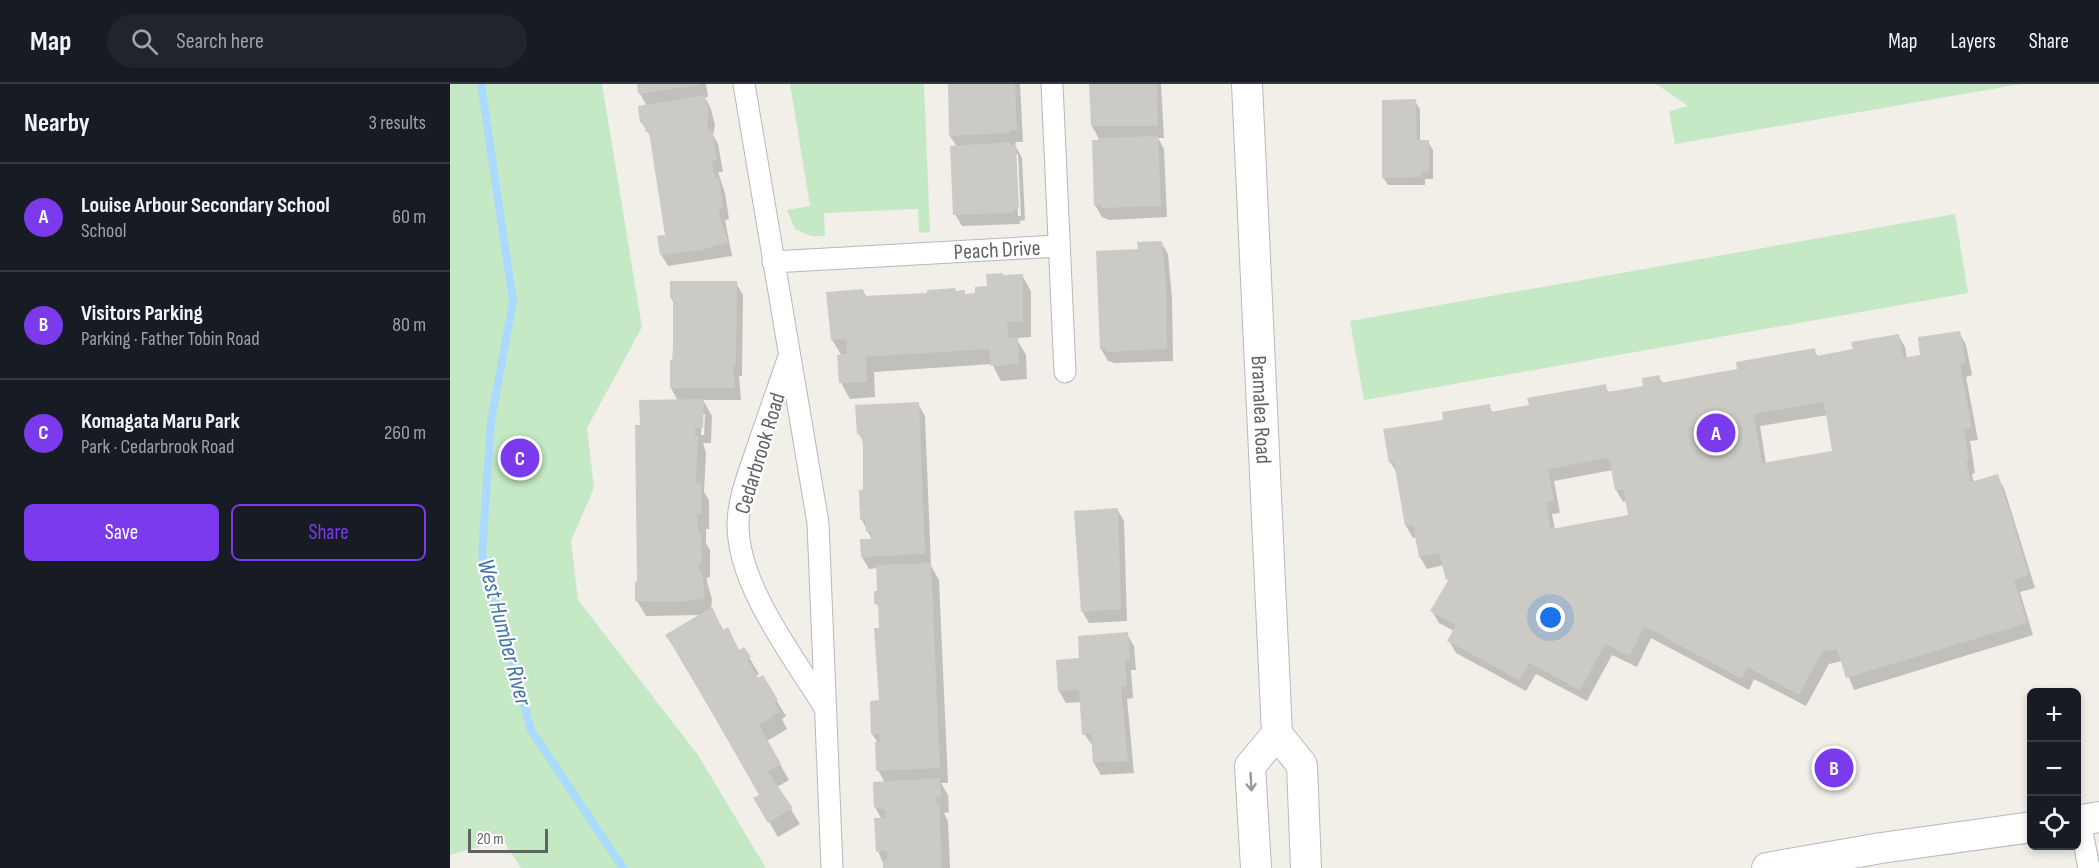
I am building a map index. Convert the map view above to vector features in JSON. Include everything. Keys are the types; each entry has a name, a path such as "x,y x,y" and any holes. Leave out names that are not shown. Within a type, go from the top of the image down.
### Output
{"main road":[{"name":"Bramalea Road","path":"1247,84 1277,734"},
{"path":"1256,868 1250,766 1277,734 1302,765 1305,868"},
{"path":"1767,868 1881,848 2027,828"}],"street":[{"name":"Cedarbrook Road","path":"744,84 818,523 832,868"},
{"name":"Peach Drive","path":"773,262 1058,246 1052,84"},
{"path":"1058,246 1065,372"},
{"name":"Cedarbrook Road","path":"789,355 744,489 738,522 738,541 741,557 756,595 826,710"},
{"path":"2085,820 2089,868"}],"green space":[{"path":"450,84 602,84 642,327 587,428 594,488 571,541 578,600 698,755 766,868 521,868 503,840 450,855"},
{"path":"790,84 924,84 930,232 919,233 918,209 824,213 825,236 811,236 795,229 787,210 810,206"},
{"path":"1656,84 2021,84 1675,144 1669,111 1688,106"},
{"path":"1955,214 1968,293 1364,400 1350,321"}],"building":[{"path":"637,84 700,84 700,85 638,94"},
{"path":"948,84 1015,84 1017,130 1010,130 1010,133 949,136"},
{"path":"1089,84 1157,84 1158,126 1091,126"},
{"path":"705,95 709,111 707,122 709,131 712,131 717,160 712,160 715,179 719,179 723,207 719,208 720,217 728,242 702,250 660,255 657,236 665,235 649,132 646,132 644,122 640,123 638,106"},
{"path":"1416,99 1417,140 1429,140 1429,172 1421,172 1421,177 1382,178 1382,100"},
{"path":"1158,136 1161,206 1101,208 1101,205 1094,206 1092,140"},
{"path":"1011,142 1011,145 1016,145 1019,208 1014,209 1014,213 953,215 950,146"},
{"path":"1162,241 1166,284 1167,349 1107,352 1106,349 1100,349 1096,251 1138,249 1137,242"},
{"path":"1003,273 1003,275 1023,274 1023,322 1007,322 1009,338 1018,338 1019,364 991,366 989,349 866,357 867,382 839,383 837,355 847,354 846,339 831,340 826,292 863,289 864,296 927,293 927,290 955,288 956,291 965,290 965,294 975,293 975,287 987,286 986,274"},
{"path":"670,281 737,281 736,364 733,364 735,388 670,388 670,360 673,359 673,298 670,298"},
{"path":"1960,331 1966,363 1960,365 1972,428 1964,429 1969,461 1966,462 1971,482 1998,474 2029,575 2014,580 2027,623 1846,678 1837,649 1822,652 1799,695 1747,667 1742,679 1644,626 1630,656 1605,644 1580,690 1529,663 1519,680 1447,641 1456,625 1430,611 1449,579 1446,580 1439,553 1419,557 1413,525 1405,526 1394,462 1389,463 1383,429 1443,420 1442,412 1490,404 1491,412 1529,405 1527,398 1606,384 1607,392 1643,386 1642,378 1660,375 1660,383 1737,369 1736,362 1815,348 1816,356 1853,349 1851,342 1899,334 1903,358 1920,355 1918,337","holes":["1824,402 1832,451 1762,463 1754,414","1609,458 1615,490 1623,489 1628,515 1551,529 1546,502 1554,501 1548,469"]},
{"path":"704,399 703,428 695,428 695,436 698,436 696,483 701,483 701,514 697,514 698,533 701,533 702,562 699,562 699,571 702,571 705,597 677,602 635,601 635,582 637,582 635,425 640,425 639,400"},
{"path":"919,402 925,554 861,557 860,539 871,539 871,532 866,532 865,519 860,520 859,490 863,490 863,446 861,434 857,434 855,405"},
{"path":"1118,508 1121,609 1081,612 1074,511"},
{"path":"931,563 940,768 876,771 875,742 880,742 879,734 871,734 870,701 879,700 874,628 879,628 878,604 874,604 874,591 877,591 876,565"},
{"path":"712,607 723,630 728,627 739,650 744,647 751,657 747,659 758,678 763,675 778,700 774,703 780,712 759,725 781,764 768,772 793,808 768,823 753,798 759,795 681,658 665,635"},
{"path":"1128,632 1130,658 1125,659 1127,686 1121,687 1128,761 1093,763 1091,734 1082,735 1079,690 1058,691 1056,660 1079,658 1078,636"},
{"path":"940,778 941,797 936,797 937,804 940,804 941,868 883,868 883,860 887,860 887,851 876,852 874,818 885,818 885,810 874,807 873,782"}],"waterway":[{"name":"West Humber River","path":"481,84 513,301 491,421 482,554 531,730 623,868"}],"place":[{"name":"Louise Arbour Secondary School","path":"1716,433"},
{"name":"Komagata Maru Park","path":"520,458"},
{"name":"Visitors Parking","path":"1834,768"}]}
